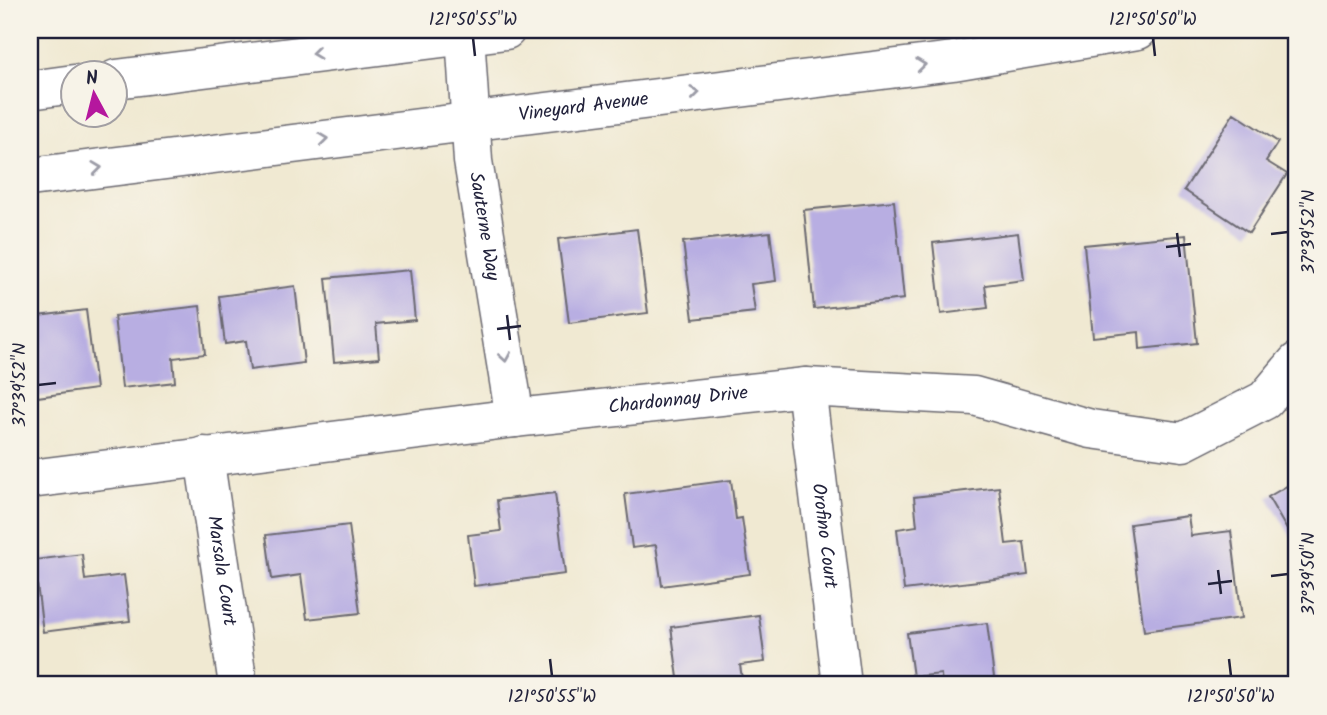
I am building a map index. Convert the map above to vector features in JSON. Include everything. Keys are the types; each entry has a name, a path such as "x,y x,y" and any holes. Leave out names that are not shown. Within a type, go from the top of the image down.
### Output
{"street":[{"path":"130,77 465,31 506,30"},
{"name":"Vineyard Avenue","path":"30,177 953,61 1138,30"},
{"name":"Sauterne Way","path":"465,31 473,161 515,418"},
{"path":"30,90 60,86"},
{"name":"Chardonnay Drive","path":"30,479 515,418 806,387 974,396 1091,429 1183,442 1265,400 1297,362"},
{"name":"Orofino Court","path":"806,387 842,685"},
{"name":"Marsala Court","path":"204,456 238,685"}],"building":[{"path":"1234,113 1278,142 1266,161 1287,174 1249,233 1184,190"},
{"path":"894,201 904,299 814,309 804,210"},
{"path":"637,229 648,313 569,323 558,239"},
{"path":"770,232 776,281 751,284 755,312 693,319 683,242"},
{"path":"1018,233 1024,280 985,285 988,308 941,314 933,243"},
{"path":"1186,235 1197,343 1140,349 1139,332 1093,337 1084,245"},
{"path":"410,270 415,320 376,324 379,358 334,362 326,278"},
{"path":"295,286 304,363 250,370 246,341 225,344 219,296"},
{"path":"200,306 205,354 173,358 175,382 122,388 114,316"},
{"path":"86,310 96,389 30,398 30,317"},
{"path":"731,480 736,519 742,518 750,574 662,586 656,545 632,548 625,494"},
{"path":"1297,480 1297,547 1268,497"},
{"path":"999,487 1006,544 1024,542 1028,575 904,590 897,529 917,526 914,497"},
{"path":"555,493 565,574 474,586 468,535 501,531 497,500"},
{"path":"1188,516 1191,536 1231,531 1242,618 1144,631 1130,524"},
{"path":"349,525 360,613 307,619 301,575 272,579 266,535"},
{"path":"82,554 85,580 124,575 130,621 43,632 34,560"},
{"path":"759,615 765,662 740,665 743,685 679,685 671,627"},
{"path":"987,623 995,685 942,685 941,674 913,677 907,633"}]}
